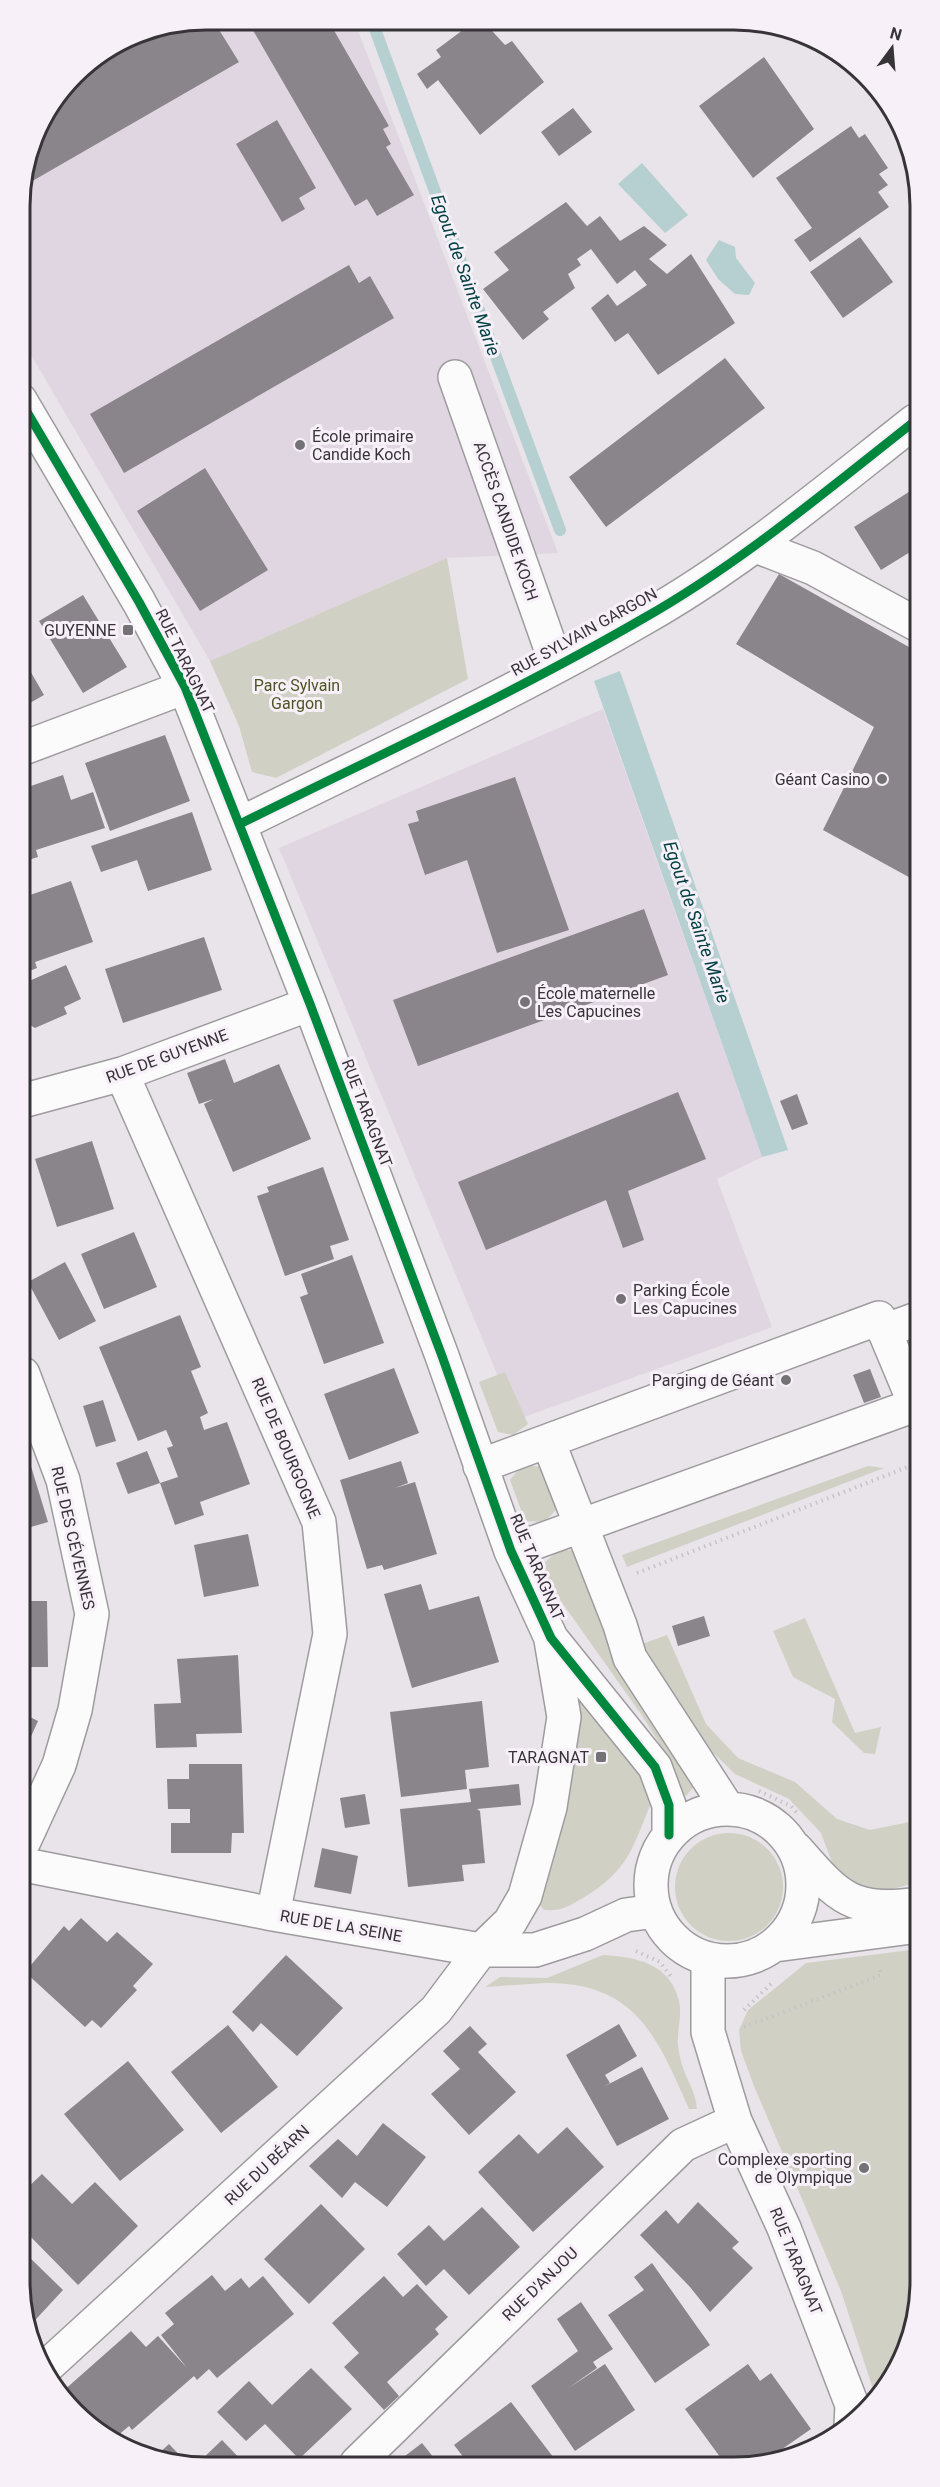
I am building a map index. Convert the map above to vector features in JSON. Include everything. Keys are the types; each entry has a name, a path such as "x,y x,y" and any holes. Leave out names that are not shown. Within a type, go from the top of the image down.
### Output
{"street":[{"name":"ACCÈS CANDIDE KOCH","path":"455,376 564,662"},
{"name":"RUE TARAGNAT","path":"30,415 139,602 185,687 310,1004 442,1356 511,1551 551,1638 655,1767 669,1805 669,1835"},
{"name":"RUE SYLVAIN GARGON","path":"240,824 564,662 645,618 756,546 910,425"},
{"path":"756,546 813,568 910,621"},
{"path":"30,746 185,687"},
{"name":"RUE DE GUYENNE","path":"30,1099 122,1074 310,1004"},
{"name":"RUE DE BOURGOGNE","path":"122,1074 319,1522 330,1634 273,1914"},
{"path":"480,1466 882,1325 910,1320"},
{"path":"882,1325 910,1393"},
{"name":"RUE DES CÉVENNES","path":"30,1393 63,1480 92,1614 75,1710 59,1765 30,1828"},
{"path":"511,1551 910,1410"},
{"path":"548,1441 620,1625 630,1658 728,1809"},
{"name":"RUE DU BÉARN","path":"51,2363 436,2010 481,1950 510,1922 525,1896 550,1807 564,1717 551,1638"},
{"path":"785,1836 798,1857 803,1880 801,1904 792,1926 776,1944 755,1956 732,1961 708,1959 685,1949 667,1932 655,1911 651,1892 651,1872 658,1853 669,1835 685,1821 706,1812 728,1809 749,1813 769,1822 785,1836 829,1887 855,1903 910,1905"},
{"name":"RUE DE LA SEINE","path":"30,1866 273,1914 481,1950 535,1950 585,1935 626,1915 655,1911"},
{"path":"776,1944 910,1927"},
{"name":"RUE TARAGNAT","path":"708,1959 708,2032 735,2121 784,2228 852,2405 852,2411"},
{"name":"RUE D'ANJOU","path":"363,2457 683,2145 735,2121"}],"path":[{"path":"627,1577 910,1466"},
{"path":"630,1950 660,1962 673,1980"},
{"path":"743,2027 881,1976 876,1957"},
{"path":"738,2017 771,1983 780,1977"}],"shaded area":[{"name":"École primaire Candide Koch","path":"206,30 358,30 558,553 447,558 210,661 30,353 30,194 36,160 48,128 66,99 90,74 108,60 139,43 160,36"},
{"name":"École maternelle Les Capucines","path":"603,709 762,1157 717,1179 772,1327 516,1420 279,848"}],"green space":[{"name":"Parc Sylvain Gargon","path":"447,558 468,679 276,778 252,772 239,726 210,661"},
{"path":"505,1372 528,1424 513,1435 498,1432 479,1382"},
{"path":"522,1465 543,1467 557,1509 544,1522 525,1521 510,1480"},
{"path":"868,1466 884,1468 627,1567 622,1555"},
{"path":"560,1549 577,1551 696,1784 686,1796 681,1791 674,1767 641,1714 553,1590 543,1564"},
{"path":"805,1618 855,1733 881,1727 875,1754 864,1753 832,1722 835,1699 793,1677 773,1631"},
{"path":"667,1635 706,1724 738,1758 795,1782 837,1819 870,1830 910,1822 910,1884 874,1894 836,1873 821,1833 789,1799 735,1774 690,1730 646,1657 642,1644"},
{"path":"567,1671 578,1684 603,1730 632,1760 653,1798 621,1867 599,1888 569,1906 556,1910 544,1910 533,1897"},
{"path":"729,1833 750,1837 767,1849 779,1866 783,1887 779,1908 767,1925 750,1937 729,1941 708,1937 691,1925 679,1908 675,1887 679,1866 691,1849 708,1837"},
{"name":"Complexe sporting de Olympique","path":"910,1950 910,2293 907,2315 897,2348 873,2388 841,2291 741,2051 739,2030 748,2010 806,1963"},
{"path":"603,1955 639,1960 650,1964 660,1970 675,1988 680,2006 679,2050 697,2109 689,2109 653,2037 622,2003 601,1992 576,1985 545,1983 485,1987 500,1977 547,1978"}],"water":[{"path":"642,163 688,215 665,233 618,184"},
{"path":"719,240 735,247 736,258 755,283 749,295 735,294 718,279 706,260"},
{"path":"620,671 788,1150 762,1157 594,681"}],"building":[{"path":"219,30 239,62 32,181 43,139 66,99 90,74 118,54 139,43 160,36"},
{"path":"253,30 334,30 389,126 383,129 391,144 386,147 414,195 377,216 367,199 355,206"},
{"path":"463,30 491,30 505,45 512,41 544,82 480,135 438,80 427,89 417,74 441,57 436,50"},
{"path":"764,57 814,129 753,178 699,106"},
{"path":"573,108 592,132 559,156 541,132"},
{"path":"277,120 316,188 299,198 305,209 282,222 236,144"},
{"path":"851,126 859,138 865,134 888,168 879,174 888,185 878,192 889,207 810,262 794,240 812,228 776,178"},
{"path":"566,202 587,226 600,216 620,241 644,226 667,245 649,259 667,274 691,254 735,323 658,375 628,333 615,342 591,308 608,294 617,306 647,285 635,270 617,284 591,249 577,259 581,265 568,274 575,288 543,312 549,319 523,340 483,289 509,270 494,252"},
{"path":"860,237 893,282 843,318 810,272"},
{"path":"349,265 359,283 370,276 394,318 124,473 90,414"},
{"path":"725,358 765,408 606,527 569,477"},
{"path":"205,468 268,570 200,611 137,511"},
{"path":"910,491 910,552 881,570 854,527"},
{"name":"Géant Casino","path":"779,574 910,648 910,878 823,830 874,727 736,644"},
{"path":"83,595 127,667 83,693 39,621"},
{"path":"30,671 44,695 30,703"},
{"path":"165,735 190,801 110,831 85,763"},
{"path":"63,775 71,800 93,792 105,828 36,850 38,857 30,860 30,786"},
{"path":"515,777 569,930 497,953 467,860 425,875 408,824 419,821 416,811"},
{"path":"192,812 212,870 148,891 137,860 101,872 91,846"},
{"path":"71,881 93,942 35,962 37,968 30,971 30,895"},
{"path":"644,909 668,975 418,1066 393,1000"},
{"path":"204,937 222,990 123,1023 105,969"},
{"path":"66,965 81,999 64,1007 67,1014 35,1028 30,1025 30,981"},
{"path":"225,1059 234,1083 279,1064 311,1139 233,1172 204,1104 214,1099 199,1104 187,1073"},
{"path":"678,1092 706,1159 628,1191 644,1240 623,1248 606,1200 486,1250 458,1182"},
{"path":"797,1094 808,1124 792,1130 780,1101"},
{"path":"92,1141 114,1209 57,1227 35,1159"},
{"path":"323,1167 349,1240 330,1246 334,1259 285,1276 257,1196 269,1192 267,1187"},
{"path":"134,1232 157,1287 104,1309 81,1254"},
{"path":"352,1255 384,1343 324,1364 300,1297 308,1294 301,1274"},
{"path":"65,1262 96,1321 59,1340 30,1286 30,1281"},
{"path":"180,1315 201,1367 191,1371 208,1413 200,1417 204,1430 227,1422 250,1484 200,1502 204,1515 175,1525 160,1483 178,1477 167,1448 173,1446 166,1430 138,1441 99,1347"},
{"path":"394,1368 419,1433 349,1460 324,1394"},
{"path":"870,1369 881,1397 864,1403 853,1375"},
{"path":"103,1400 116,1441 96,1447 83,1406"},
{"path":"147,1451 160,1483 128,1494 116,1463"},
{"path":"401,1461 408,1483 395,1488 415,1482 437,1554 384,1570 382,1565 367,1569 340,1480"},
{"path":"30,1463 48,1522 30,1527"},
{"path":"248,1534 259,1586 204,1597 194,1545"},
{"path":"421,1584 429,1610 479,1596 499,1662 412,1688 384,1594"},
{"path":"30,1601 47,1601 48,1667 30,1667"},
{"path":"704,1616 710,1636 678,1646 672,1626"},
{"path":"238,1655 242,1733 196,1734 197,1747 156,1748 154,1704 181,1703 177,1659"},
{"path":"482,1701 489,1767 465,1770 467,1789 401,1797 390,1712"},
{"path":"30,1717 38,1721 30,1739"},
{"path":"189,1764 242,1764 244,1833 232,1833 231,1853 171,1853 171,1823 190,1823 190,1809 168,1809 167,1779 189,1779"},
{"path":"519,1784 521,1805 477,1809 480,1811 485,1863 462,1865 464,1881 408,1887 400,1809 471,1802 469,1789"},
{"path":"365,1794 370,1824 345,1828 340,1798"},
{"path":"322,1848 358,1856 351,1894 314,1887"},
{"path":"81,1918 107,1942 117,1932 153,1964 133,1986 137,1990 101,2028 92,2020 85,2027 30,1977 30,1966 64,1926 69,1931"},
{"path":"286,1955 343,2008 297,2056 261,2023 253,2032 232,2012"},
{"path":"619,2024 637,2056 605,2075 610,2083 603,2087 642,2067 669,2119 617,2146 566,2055"},
{"path":"228,2025 278,2087 221,2133 171,2072"},
{"path":"470,2026 487,2044 478,2052 516,2092 469,2135 431,2094 460,2069 443,2051"},
{"path":"128,2061 184,2130 120,2181 64,2114"},
{"path":"383,2123 426,2157 387,2207 355,2182 342,2198 309,2166 338,2139 357,2156"},
{"path":"567,2127 604,2167 533,2232 478,2172 519,2134 538,2154"},
{"path":"42,2174 72,2204 95,2182 138,2226 78,2285 30,2236 30,2185"},
{"path":"698,2202 739,2242 732,2248 753,2268 710,2312 690,2287 640,2235 666,2210 678,2224"},
{"path":"321,2204 365,2249 309,2304 264,2259"},
{"path":"482,2207 520,2247 469,2295 444,2269 426,2286 397,2254 429,2225 444,2241"},
{"path":"30,2258 63,2290 35,2320"},
{"path":"652,2263 710,2345 655,2383 608,2315 644,2290 634,2277"},
{"path":"212,2275 225,2291 241,2278 249,2288 263,2276 294,2314 217,2378 209,2369 197,2380 194,2376 132,2430 129,2426 120,2434 90,2413 67,2388 131,2331 146,2347 158,2336 187,2368 161,2335 174,2324 165,2313"},
{"path":"384,2276 403,2297 417,2284 448,2317 435,2329 439,2334 387,2382 399,2396 384,2410 344,2367 359,2353 332,2323"},
{"path":"581,2302 613,2349 593,2362 597,2368 567,2389 605,2364 635,2410 575,2451 531,2386 578,2351 557,2319"},
{"path":"748,2364 760,2381 771,2373 811,2429 779,2451 720,2457 685,2409"},
{"path":"311,2368 352,2409 301,2457 297,2457 265,2424 246,2441 217,2412 249,2381 272,2405"},
{"path":"511,2402 553,2457 463,2457 454,2445"},
{"path":"222,2440 238,2457 206,2457"},
{"path":"422,2443 433,2457 404,2457"},
{"path":"169,2444 179,2455 172,2454 161,2451"}],"waterway":[{"name":"Egout de Sainte Marie","path":"375,30 560,530"}],"cycle path":[{"path":"30,417 139,602 185,687 310,1004 442,1356 511,1551 551,1638 655,1767 669,1805 669,1835"},
{"path":"240,824 545,673 680,597 749,550 910,425"}],"place":[{"name":"École primaire Candide Koch","path":"300,445"},
{"name":"GUYENNE","path":"128,630"},
{"name":"Géant Casino","path":"882,779"},
{"name":"École maternelle Les Capucines","path":"525,1002"},
{"name":"Parking École Les Capucines","path":"621,1299"},
{"name":"Parging de Géant","path":"786,1380"},
{"name":"TARAGNAT","path":"601,1757"},
{"name":"Complexe sporting de Olympique","path":"864,2168"}]}
